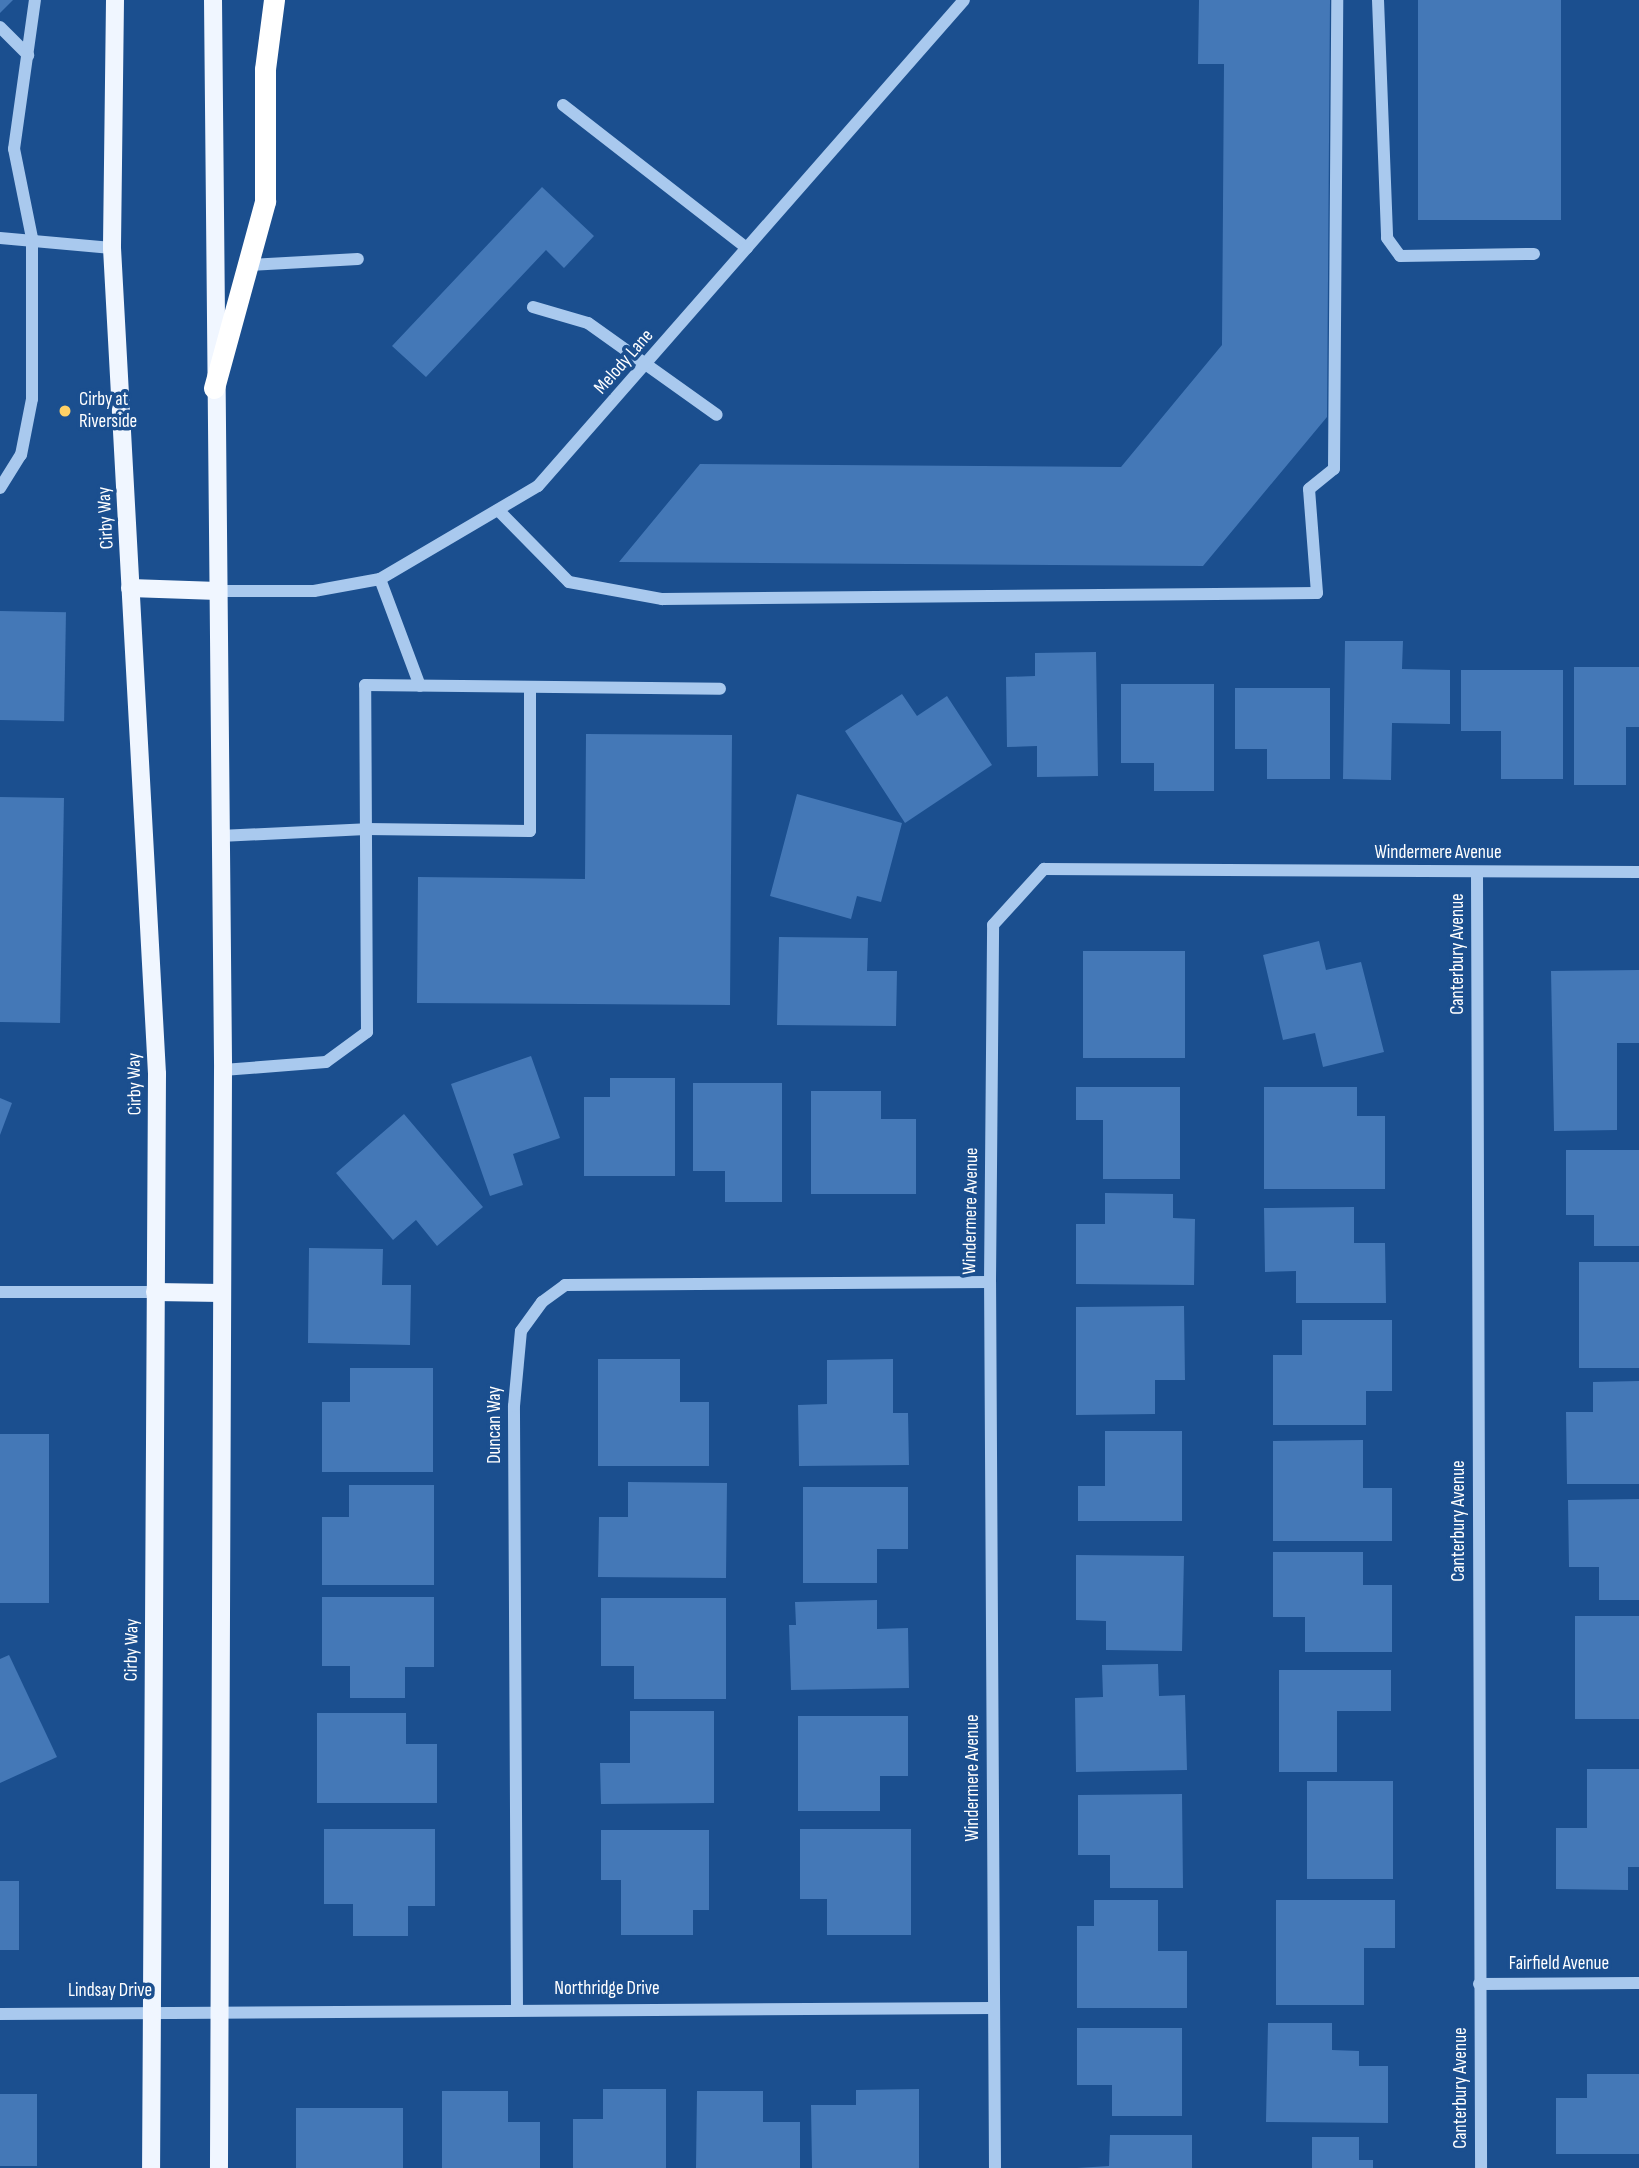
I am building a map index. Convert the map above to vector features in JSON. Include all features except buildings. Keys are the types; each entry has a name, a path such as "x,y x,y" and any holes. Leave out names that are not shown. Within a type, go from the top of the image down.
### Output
{"highway":[{"path":"214,388 265,201 265,69 274,0"}],"main road":[{"name":"Cirby Way","path":"115,0 112,248 157,1074 151,2168"},
{"path":"213,0 214,388 223,1070 219,2168"},
{"path":"130,588 218,591"},
{"path":"155,1292 222,1293"}],"street":[{"path":"0,488 21,455 32,399 32,238 14,149 35,0"},
{"name":"Melody Lane","path":"218,591 314,592 380,579 538,486 646,367 964,0"},
{"path":"498,510 569,582 662,598 1317,593 1309,489 1334,469 1337,0"},
{"path":"1378,0 1387,238 1400,256 1534,254"},
{"path":"0,27 27,55"},
{"path":"563,105 747,248"},
{"path":"0,238 32,238 112,248"},
{"path":"248,265 358,259"},
{"path":"533,307 588,323 646,367 717,415"},
{"path":"380,579 420,686"},
{"path":"223,1070 326,1062 368,1032 365,685 720,689"},
{"path":"220,836 366,830 530,831 530,687"},
{"name":"Windermere Avenue","path":"995,2168 990,1282 993,925 1044,869 1639,872"},
{"name":"Canterbury Avenue","path":"1476,873 1481,2168"},
{"name":"Duncan Way","path":"517,2008 514,1406 522,1331 541,1302 565,1285 990,1282"},
{"path":"0,1292 155,1292"},
{"name":"Fairfield Avenue","path":"1479,1983 1639,1983"},
{"name":"Northridge Drive","path":"220,2010 994,2008"},
{"name":"Lindsay Drive","path":"0,2014 220,2010"}],"place":[{"name":"Cirby at Riverside","path":"65,411"}]}
